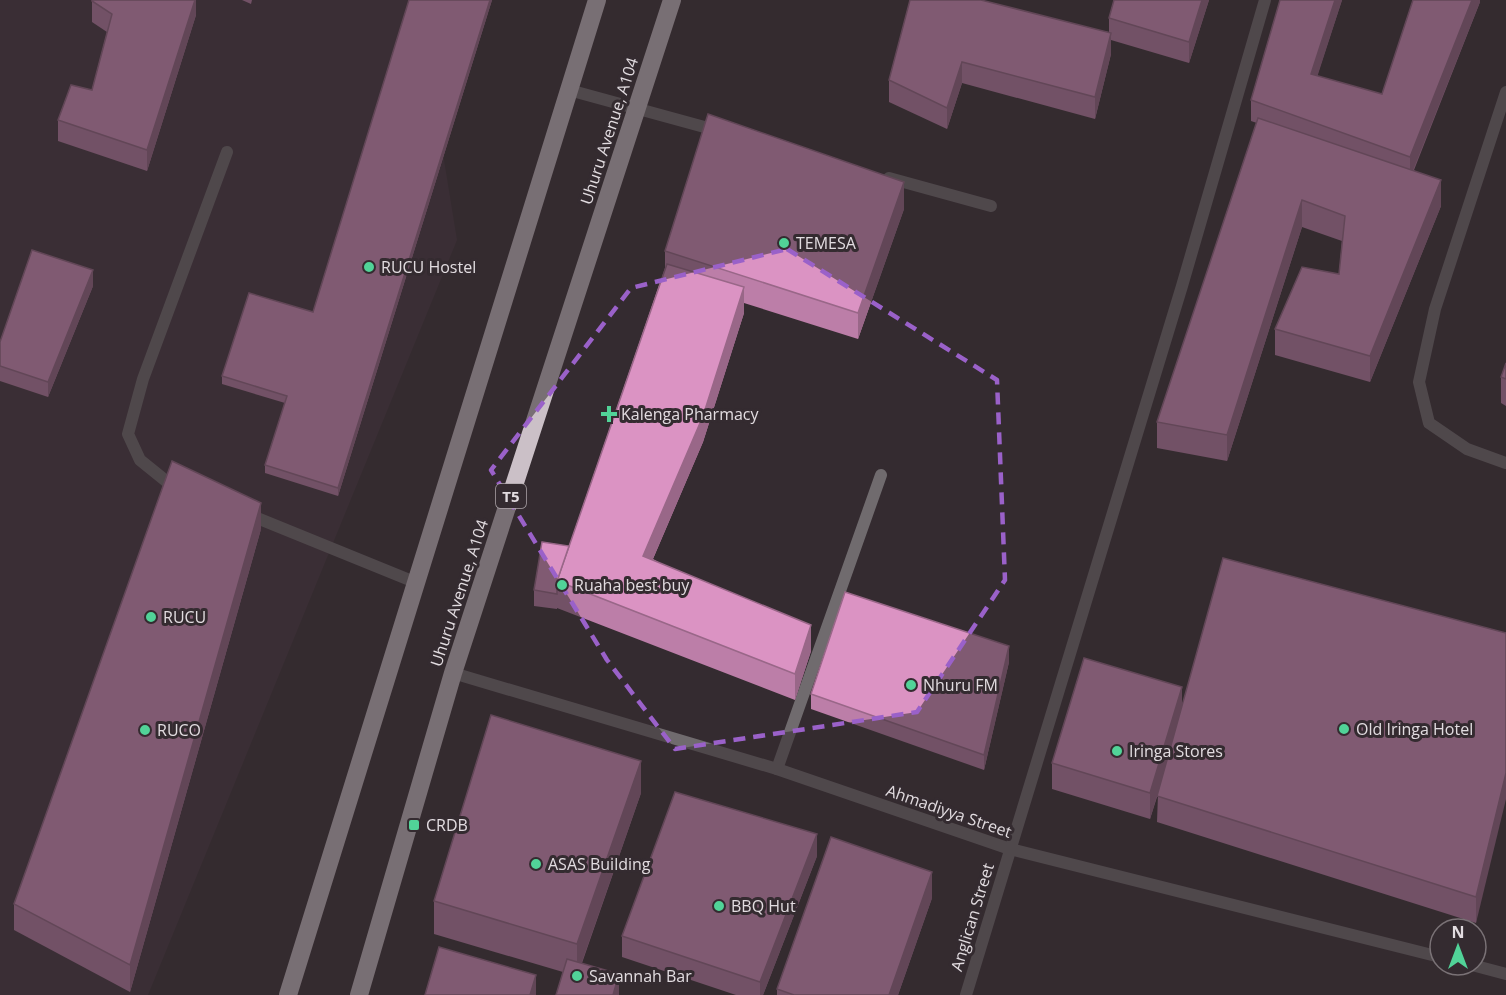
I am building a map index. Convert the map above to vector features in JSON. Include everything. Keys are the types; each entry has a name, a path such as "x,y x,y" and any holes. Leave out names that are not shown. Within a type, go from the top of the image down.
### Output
{"highway":[{"path":"288,995 597,0"},
{"name":"Uhuru Avenue, A104","path":"359,995 453,673 672,0"}],"street":[{"name":"Anglican Street","path":"966,995 1182,286 1265,0"},
{"path":"569,90 728,134"},
{"path":"1506,92 1435,309 1419,382 1429,423 1467,449 1506,463"},
{"path":"188,490 166,481 140,460 128,434 143,379 227,152"},
{"path":"877,175 991,207"},
{"path":"777,769 880,475"},
{"path":"232,508 417,583"},
{"name":"Ahmadiyya Street","path":"453,673 777,769 1010,849 1428,954"},
{"path":"1488,969 1506,974"}],"highlighted area":[{"path":"787,249 997,380 1005,580 917,712 675,749 607,660 491,470 631,288"}],"shaded area":[{"name":"RUCU","path":"0,0 418,0 457,240 148,995 0,995"}],"building":[{"path":"92,0 195,0 147,150 58,120 71,85 92,90 112,14"},
{"name":"RUCU Hostel","path":"409,0 490,0 338,488 265,465 287,396 222,376 249,293 313,312"},
{"path":"910,0 981,0 1111,33 1095,97 962,62 947,108 889,80"},
{"path":"1114,0 1202,0 1189,42 1109,18"},
{"path":"1280,0 1335,0 1311,74 1382,94 1413,0 1472,0 1410,157 1251,100"},
{"name":"TEMESA","path":"708,114 904,182 858,313 665,251"},
{"path":"1258,118 1441,180 1370,356 1275,329 1302,267 1339,274 1345,216 1302,200 1227,435 1157,422"},
{"path":"32,250 93,270 48,382 0,366 0,342"},
{"path":"667,264 744,287 703,416 643,556 811,625 795,674 557,581"},
{"path":"1506,363 1506,379 1501,377"},
{"name":"RUCO","path":"172,461 261,503 130,965 14,904"},
{"path":"542,542 569,546 557,581 557,594 534,590"},
{"name":"Old Iringa Hotel","path":"1223,558 1506,633 1506,773 1476,897 1157,796"},
{"name":"Nhuru FM","path":"845,592 1009,646 984,755 811,694"},
{"name":"Iringa Stores","path":"1084,658 1182,687 1150,793 1052,763"},
{"name":"ASAS Building","path":"491,715 641,761 577,944 434,901"},
{"name":"BBQ Hut","path":"675,792 817,834 760,982 622,936"},
{"path":"831,837 932,872 889,995 794,995 777,989"},
{"path":"439,947 536,975 530,995 425,995"},
{"path":"567,959 619,974 613,995 556,995"}],"place":[{"name":"TEMESA","path":"784,243"},
{"name":"RUCU Hostel","path":"369,267"},
{"name":"Kalenga Pharmacy","path":"609,414"},
{"name":"Ruaha best buy","path":"562,585"},
{"name":"RUCU","path":"151,617"},
{"name":"Nhuru FM","path":"911,685"},
{"name":"Old Iringa Hotel","path":"1344,729"},
{"name":"RUCO","path":"145,730"},
{"name":"Iringa Stores","path":"1117,751"},
{"name":"CRDB","path":"414,825"},
{"name":"ASAS Building","path":"536,864"},
{"name":"BBQ Hut","path":"719,906"},
{"name":"Savannah Bar","path":"577,976"}]}
